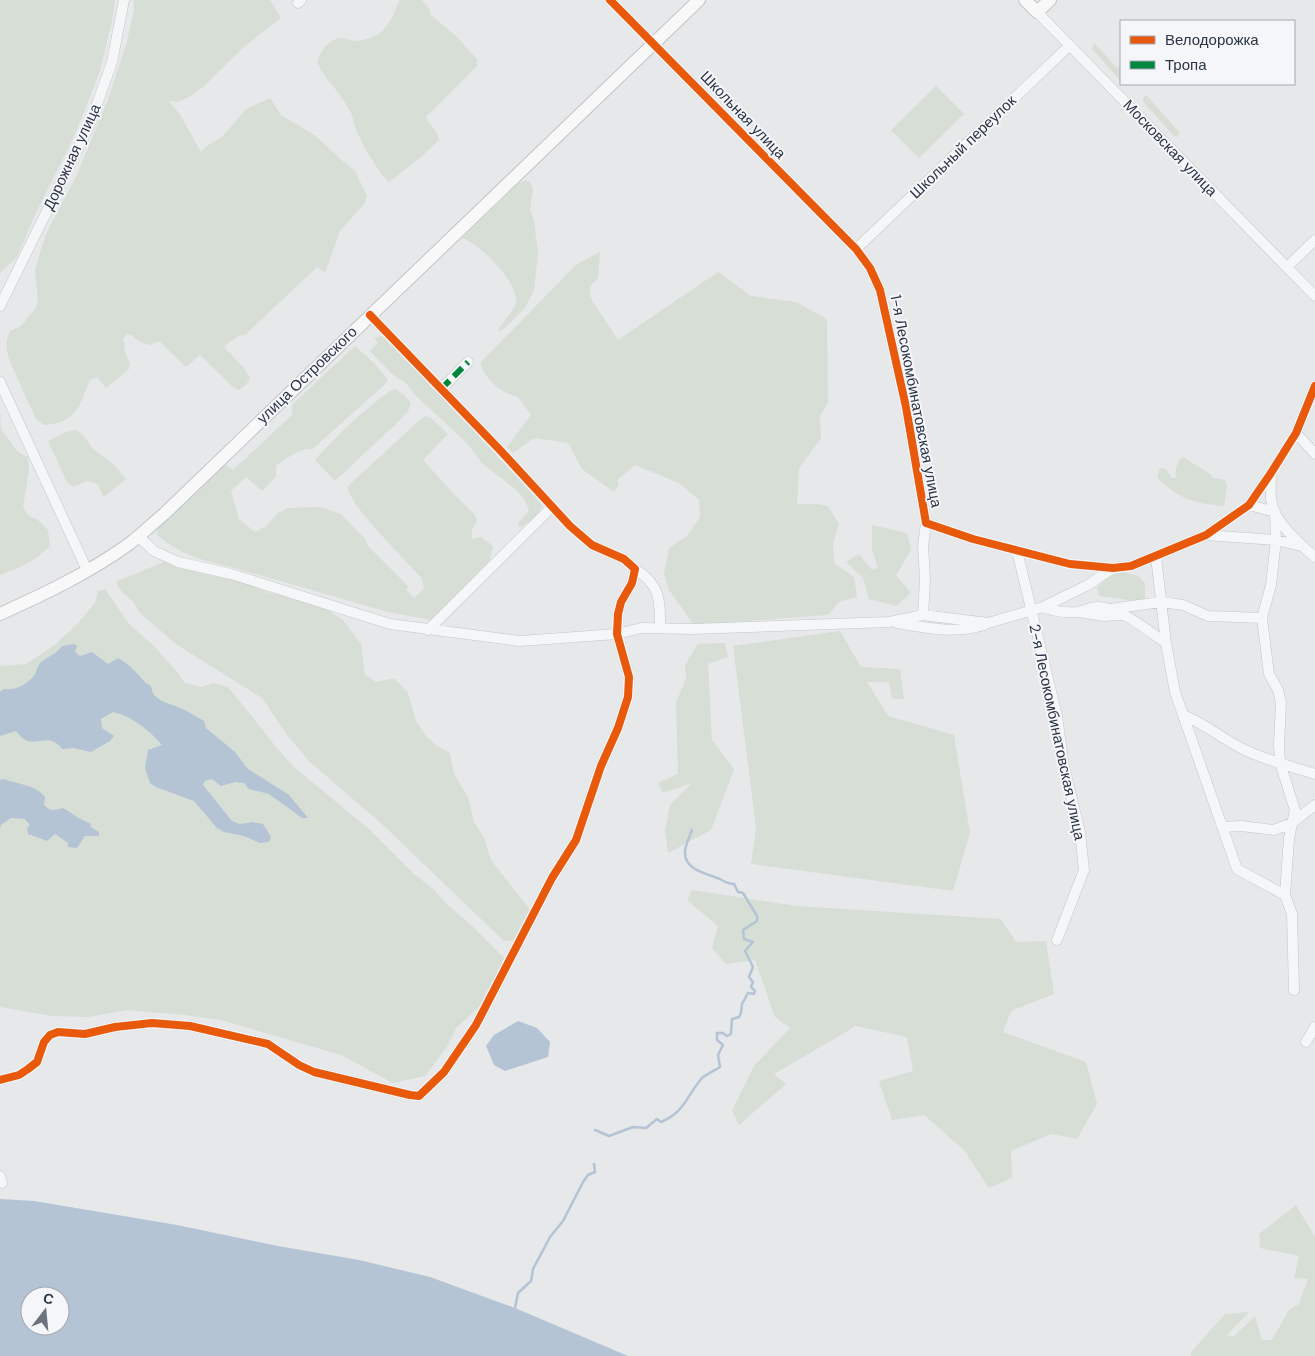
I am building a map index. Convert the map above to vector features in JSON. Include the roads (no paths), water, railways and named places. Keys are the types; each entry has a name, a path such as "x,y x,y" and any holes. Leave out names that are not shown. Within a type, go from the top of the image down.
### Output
{"main road":[{"name":"улица Островского","path":"0,614 88,570 128,544 164,514 699,0"},
{"name":"Московская улица","path":"1025,0 1038,12"},
{"path":"1038,12 1050,0"}],"street":[{"name":"Дорожная улица","path":"0,306 90,124 112,62 124,0"},
{"name":"Школьная улица","path":"610,0 856,249"},
{"name":"Московская улица","path":"1038,12 1315,296"},
{"name":"Школьный переулок","path":"856,249 1070,45"},
{"path":"1287,267 1315,240"},
{"name":"1-я Лесокомбинатовская улица","path":"856,249 870,268 880,290 906,406 926,523 973,539 1070,564 1113,568"},
{"path":"370,315 499,448 570,526 592,544 624,559 644,574 656,588 660,601 660,628"},
{"path":"441,389 468,362"},
{"path":"0,382 88,570"},
{"path":"889,622 949,630 974,628 1031,612 1088,584 1113,568 1131,566 1206,535 1249,505 1296,432 1315,386"},
{"path":"1296,432 1315,454"},
{"path":"1271,473 1276,540 1271,585 1262,618 1269,674 1278,690 1281,704 1280,763 1295,810 1287,856 1285,895 1292,914 1294,990"},
{"path":"1249,505 1275,512 1301,546 1315,557"},
{"path":"428,630 552,507"},
{"path":"923,616 925,579 923,546 926,523"},
{"path":"1206,535 1276,540 1301,546"},
{"path":"138,536 154,551 178,562 231,574 390,624 520,641 617,634 641,628 692,630 889,622 923,616 988,623"},
{"name":"2-я Лесокомбинатовская улица","path":"1017,551 1056,716 1064,767 1080,832 1084,870 1057,940"},
{"path":"1156,557 1166,643 1175,692 1237,869 1285,895"},
{"path":"0,1080 19,1075 28,1069 36,1062 44,1042 50,1035 58,1032 85,1034 116,1027 152,1023 190,1026 268,1044 299,1065 314,1072 410,1096 420,1096 444,1072 476,1025 552,878 576,840 601,766 618,728 628,697 629,677 617,634 618,614 621,602 632,583 635,569"},
{"path":"1110,609 1161,602 1183,605 1208,616 1262,618"},
{"path":"1078,612 1098,606 1110,609 1137,622 1166,643"},
{"path":"1043,607 1051,611 1078,612 1088,615 1123,615"},
{"path":"1183,715 1195,719 1240,748 1263,758 1315,774"},
{"path":"1222,827 1241,826 1274,830 1292,823 1315,805"},
{"path":"1306,1042 1315,1027"}],"water":[{"path":"74,644 77,646 75,652 80,656 92,652 108,664 118,658 150,685 154,695 158,698 204,721 206,728 235,752 248,769 289,795 308,818 302,818 269,794 249,789 244,783 235,782 221,786 212,779 205,781 203,785 232,821 240,824 253,822 263,824 271,837 269,842 260,843 244,836 224,832 217,828 194,801 150,783 145,768 148,750 162,745 140,725 127,717 113,712 101,719 102,728 114,736 110,741 91,752 73,748 62,749 56,743 45,740 28,741 22,738 16,731 0,736 0,692 4,689 13,689 25,684 35,674 39,664 62,646"},
{"path":"4,779 37,790 45,797 44,805 48,809 63,808 90,823 91,827 99,832 99,836 85,836 77,848 68,847 68,843 55,834 47,841 28,834 27,828 30,825 25,819 11,818 1,825 0,829 0,780"},
{"path":"518,1021 537,1028 550,1042 548,1057 505,1071 494,1065 486,1046 494,1035"},
{"path":"0,1199 34,1201 177,1225 278,1246 359,1260 430,1277 515,1308 628,1356 0,1356"}],"waterway":[{"path":"595,1130 609,1136 633,1127 646,1128 657,1119 661,1122 669,1118 681,1108 702,1078 720,1067 718,1055 723,1045 717,1040 717,1033 723,1033 727,1036 731,1034 732,1019 739,1017 742,1004 748,993 754,994 755,991 751,987 753,982 749,977 753,967 745,951 753,942 744,939 743,930 757,921 757,916 743,893 738,892 734,884 703,873 688,863 685,849 692,830"},
{"path":"515,1308 518,1293 531,1281 533,1269 550,1237 563,1221 583,1182 588,1175 595,1172 594,1164"}]}
